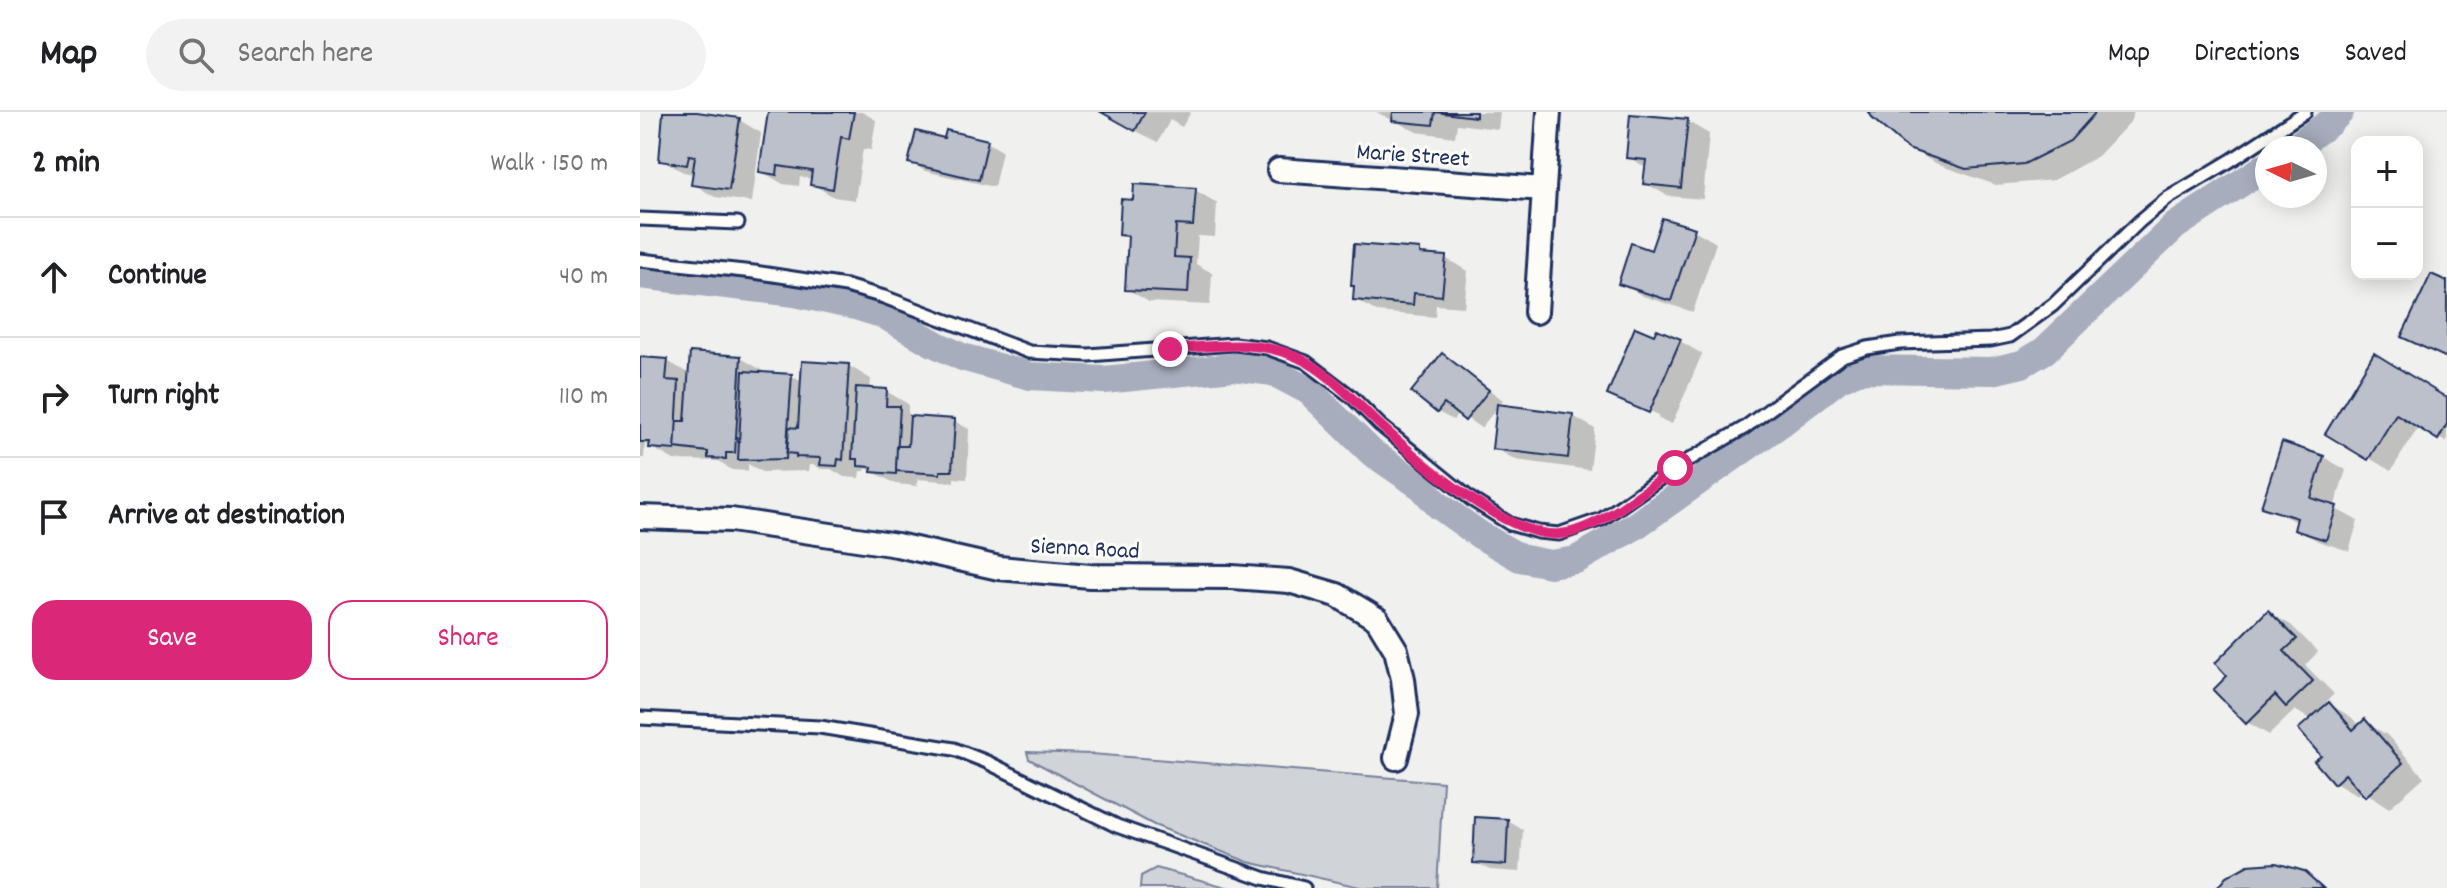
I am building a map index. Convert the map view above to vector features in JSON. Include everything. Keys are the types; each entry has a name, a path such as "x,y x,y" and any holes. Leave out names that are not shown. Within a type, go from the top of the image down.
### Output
{"street":[{"path":"1536,312 1549,112"},
{"name":"Marie Street","path":"1279,170 1544,189"},
{"name":"Sienna Road","path":"640,517 731,520 897,545 999,568 1090,576 1232,577 1289,581 1337,595 1377,619 1396,650 1407,714 1396,758"}],"lane":[{"path":"640,260 846,286 884,297 1029,352 1088,355 1234,344 1267,348 1306,362 1352,397 1380,425 1472,500 1510,524 1559,534 1602,519 1675,468 1744,428 1842,356 1900,343 1991,340 2010,336 2053,305 2168,198 2305,112"},
{"path":"640,219 738,223"},
{"path":"640,718 820,727 954,749 1117,826 1263,878 1304,888"}],"shaded area":[{"path":"1027,752 1091,754 1443,782 1437,888 1364,888 1248,862 1154,825 1029,759"},
{"path":"1156,868 1230,888 1140,888 1141,876"}],"building":[{"path":"663,112 697,112 740,118 729,190 691,185 695,156 689,155 687,165 659,161"},
{"path":"768,112 854,112 849,139 841,137 833,189 810,185 812,171 778,166 777,175 759,172"},
{"path":"1101,112 1145,112 1135,131"},
{"path":"1393,112 1435,112 1433,125 1392,121"},
{"path":"1435,112 1476,112 1476,117"},
{"path":"1869,112 2096,112 2070,141 2024,164 1966,169 1908,149"},
{"path":"1630,114 1688,119 1681,188 1643,184 1646,160 1626,158"},
{"path":"946,130 988,140 979,180 908,163 916,131 944,138"},
{"path":"1134,184 1196,188 1193,226 1176,225 1174,257 1190,258 1188,293 1125,290 1128,236 1119,235 1121,199 1133,200"},
{"path":"1662,218 1695,228 1671,301 1618,284 1631,243 1651,250"},
{"path":"1354,244 1420,249 1420,254 1446,256 1442,296 1414,293 1413,305 1353,300"},
{"path":"2431,274 2447,281 2447,358 2401,337"},
{"path":"1635,327 1654,335 1657,329 1681,339 1649,413 1607,395"},
{"path":"690,352 741,356 735,453 726,453 726,459 708,458 708,452 675,448 676,421 685,421"},
{"path":"1442,353 1489,390 1465,421 1444,404 1437,413 1411,392"},
{"path":"2374,353 2447,398 2447,424 2438,440 2396,414 2368,460 2325,434"},
{"path":"640,357 668,359 666,380 679,381 675,450 649,448 650,442 640,442"},
{"path":"802,361 849,364 843,460 838,459 837,466 820,465 821,458 796,457 796,454 787,453 789,427 798,428"},
{"path":"743,371 792,374 786,459 738,460"},
{"path":"856,387 887,389 886,406 900,406 896,474 871,472 872,467 858,466 858,459 852,459"},
{"path":"1497,404 1573,414 1568,458 1492,449"},
{"path":"910,416 955,419 952,471 940,471 940,474 896,471 897,446 908,446"},
{"path":"2282,442 2324,456 2311,498 2337,506 2326,540 2294,530 2297,518 2261,507"},
{"path":"2268,610 2297,639 2284,651 2313,681 2286,707 2275,695 2246,724 2213,690 2227,676 2215,663"},
{"path":"2329,702 2353,730 2365,719 2403,763 2365,797 2345,774 2334,784 2314,761 2321,756 2298,729"},
{"path":"1475,817 1508,819 1506,865 1473,863"},
{"path":"2276,863 2304,871 2323,888 2217,888 2226,877 2248,865"}],"waterway":[{"path":"2311,136 2340,112"},
{"path":"640,275 795,293 855,306 884,315 962,357 1030,376 1104,380 1234,367 1273,372 1309,391 1371,452 1422,487 1438,505 1480,535 1520,558 1550,564 1576,560 1635,526 1840,378 1864,369 1992,371 2022,364 2044,351 2175,226 2255,174"}],"route":[{"path":"1170,349 1234,344 1267,348 1306,362 1352,397 1403,445 1472,500 1510,524 1538,532 1559,534 1574,531 1602,519 1675,468"}]}
